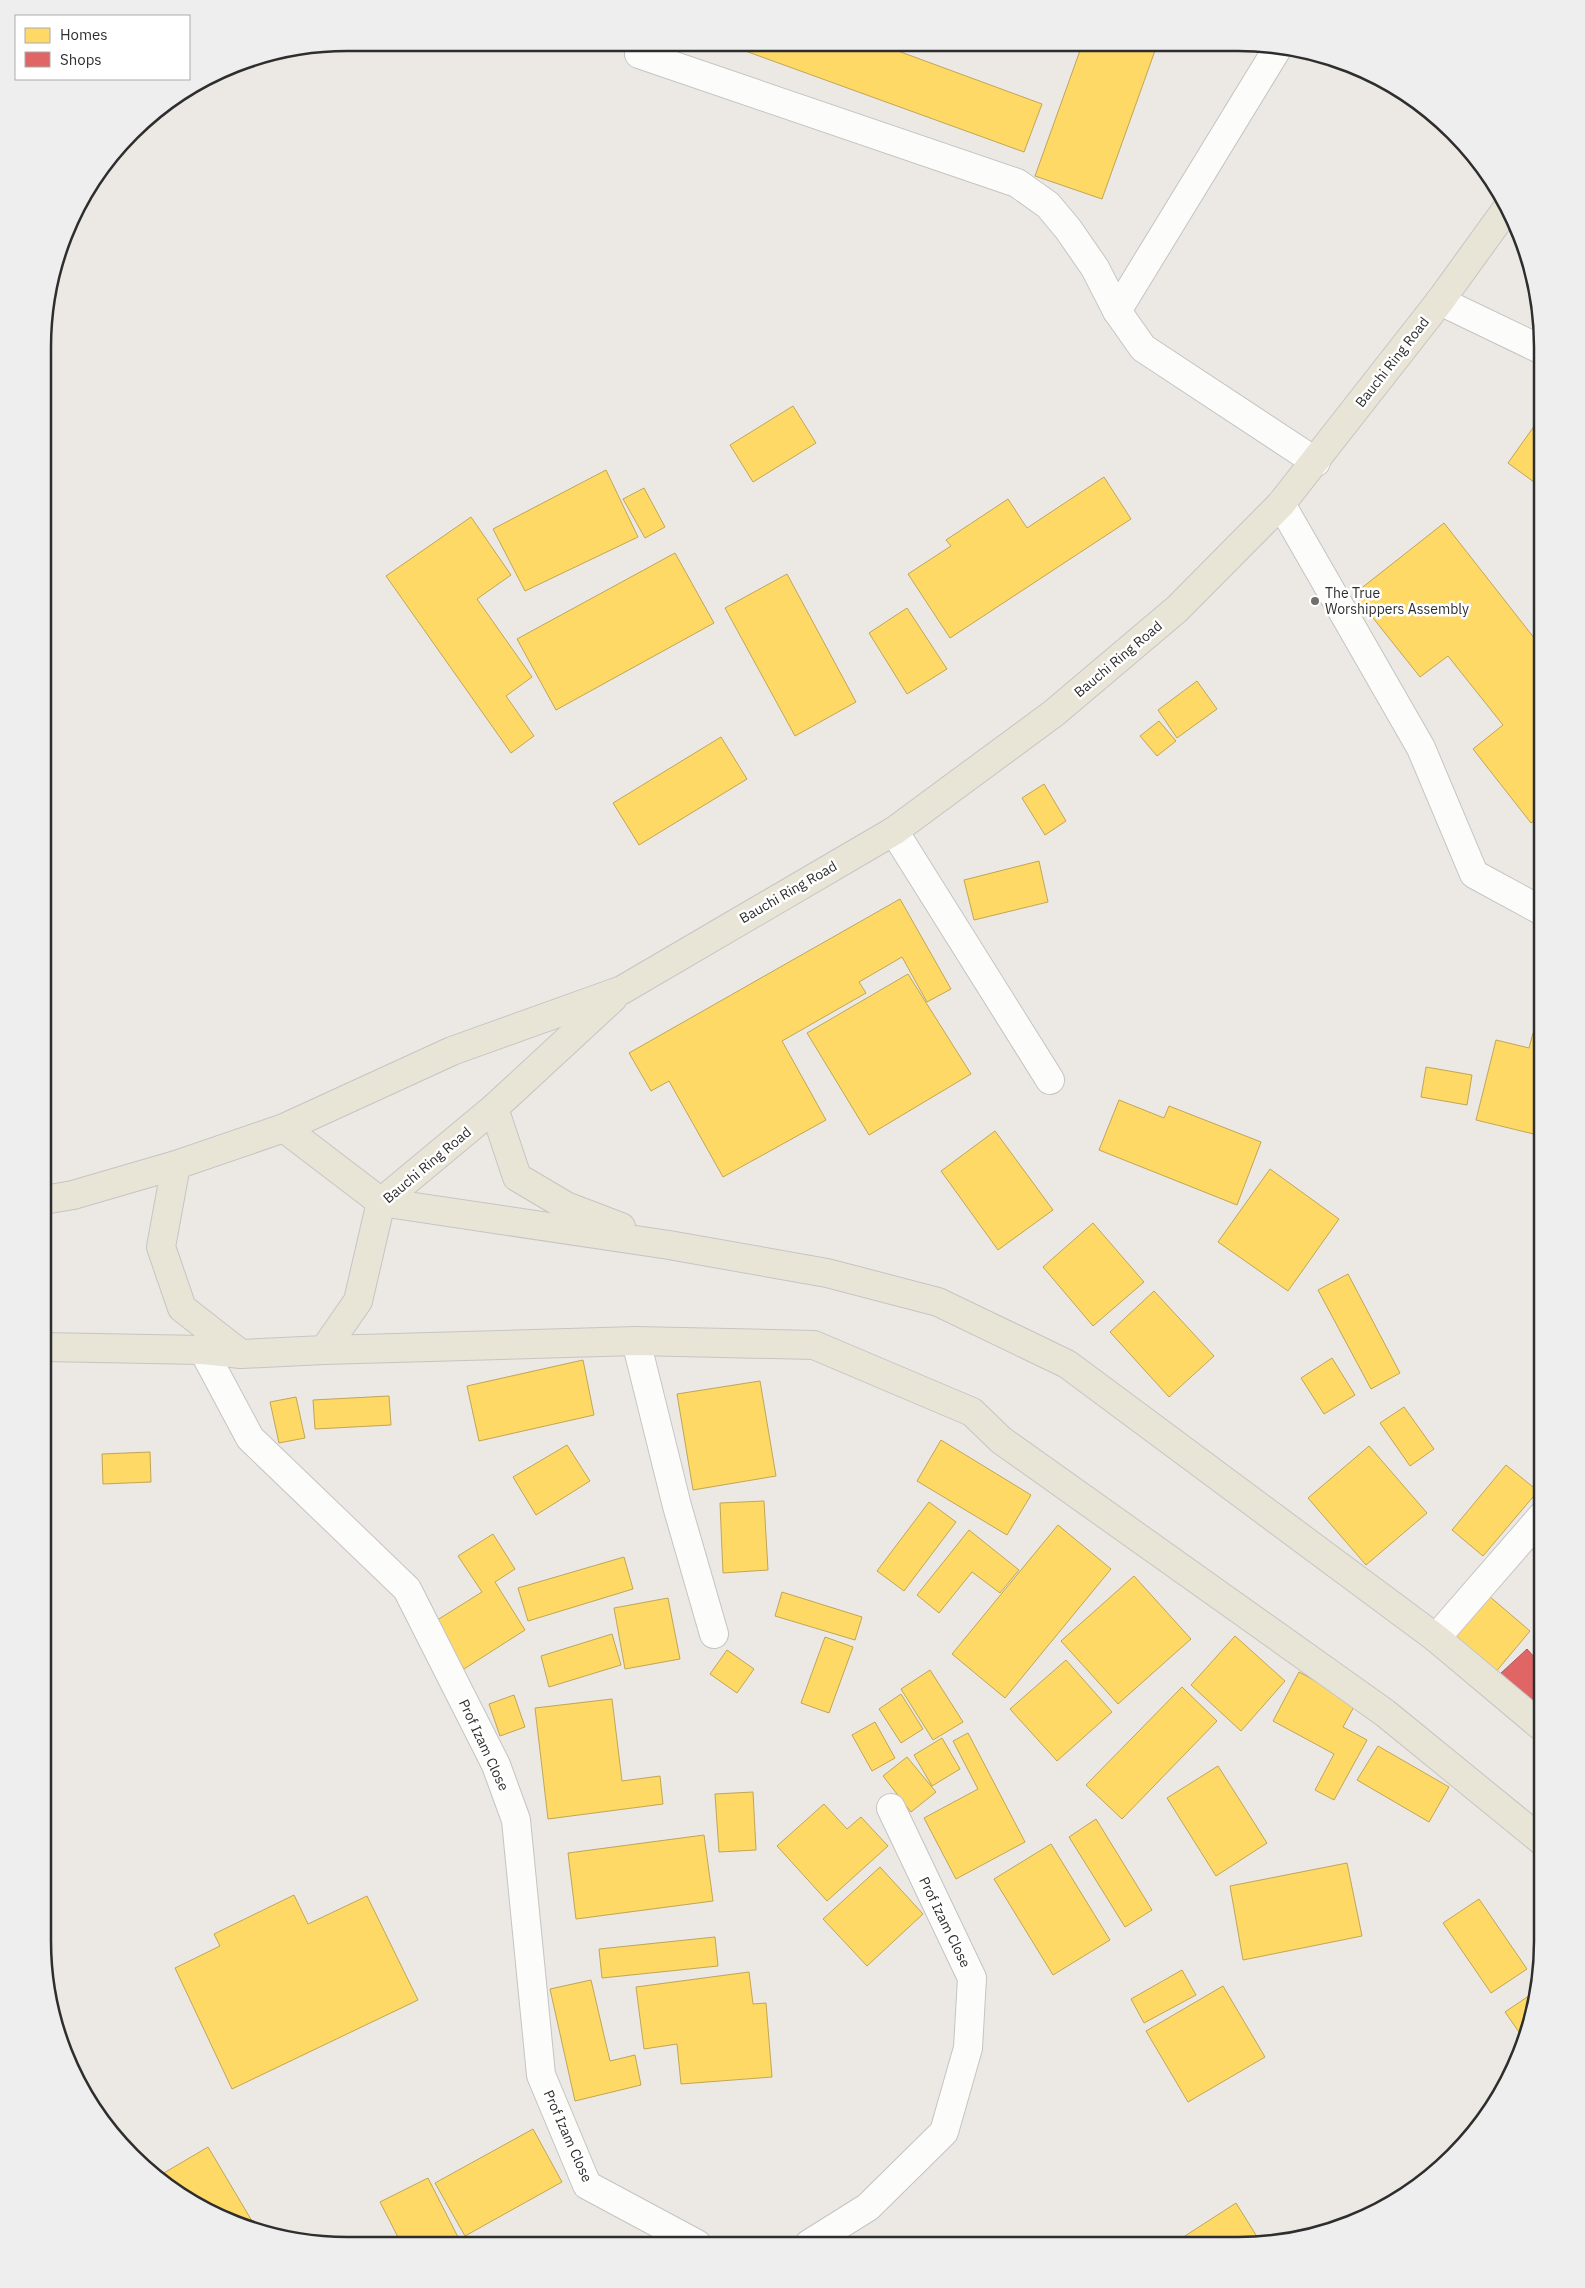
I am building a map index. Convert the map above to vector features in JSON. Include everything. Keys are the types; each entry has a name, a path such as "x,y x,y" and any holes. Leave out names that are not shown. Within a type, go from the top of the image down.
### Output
{"main road":[{"name":"Bauchi Ring Road","path":"51,1198 176,1165 284,1128 452,1051 622,990 894,831 1054,713 1177,608 1281,504 1316,462 1440,301 1502,215"},
{"name":"Bauchi Ring Road","path":"324,1350 358,1301 381,1202 494,1108 622,990"},
{"path":"494,1108 517,1177 566,1206 669,1245"},
{"path":"284,1128 381,1202 669,1245 827,1273 938,1302 1067,1364 1436,1638 1534,1720"},
{"path":"176,1165 161,1247 182,1308 241,1354"},
{"path":"51,1347 203,1350 241,1354 636,1341 814,1345 972,1412 1001,1440 1385,1713 1534,1835"}],"street":[{"path":"638,54 1017,183 1048,205 1068,229 1095,268 1117,311 1143,348 1316,462"},
{"path":"1117,311 1274,54"},
{"path":"1440,301 1534,346"},
{"path":"1281,504 1421,748 1474,874 1534,907"},
{"path":"894,831 1050,1080"},
{"path":"636,1341 677,1506 714,1634"},
{"name":"Prof Izam Close","path":"203,1350 250,1438 407,1589 496,1765 516,1820 542,2076 587,2185 684,2237"},
{"path":"1436,1638 1534,1525"},
{"name":"Prof Izam Close","path":"820,2237 868,2206 944,2132 968,2048 972,1978 891,1808"}],"building: Homes":[{"path":"745,51 898,51 1042,104 1024,152"},
{"path":"1080,51 1155,51 1102,199 1035,176"},
{"path":"793,406 816,443 753,482 730,445"},
{"path":"1534,426 1534,482 1508,463"},
{"path":"606,470 638,537 525,591 493,529"},
{"path":"1104,477 1131,519 950,638 908,574 951,546 946,540 1008,499 1027,528"},
{"path":"644,488 665,527 645,538 623,499"},
{"path":"471,517 511,575 477,599 532,677 506,696 534,736 511,753 386,576"},
{"path":"1444,523 1534,638 1534,821 1531,823 1473,749 1503,725 1448,656 1420,677 1354,594"},
{"path":"675,553 714,623 556,710 517,639"},
{"path":"787,574 856,702 795,736 725,608"},
{"path":"907,608 947,669 907,694 869,633"},
{"path":"1197,681 1217,709 1177,738 1158,710"},
{"path":"1159,721 1176,741 1157,756 1140,736"},
{"path":"721,737 747,779 639,845 613,803"},
{"path":"1044,784 1066,821 1045,835 1022,798"},
{"path":"1039,861 1048,902 974,920 964,880"},
{"path":"900,899 951,989 927,1002 902,957 859,982 866,993 782,1041 826,1120 723,1177 669,1081 651,1091 629,1053"},
{"path":"908,974 971,1074 869,1135 807,1033"},
{"path":"1534,1033 1534,1134 1476,1120 1496,1040 1529,1048"},
{"path":"1426,1067 1472,1075 1467,1105 1421,1097"},
{"path":"1119,1100 1164,1118 1169,1106 1261,1142 1237,1205 1099,1150"},
{"path":"995,1131 1053,1210 998,1250 941,1171"},
{"path":"1270,1169 1339,1219 1288,1291 1218,1242"},
{"path":"1093,1223 1144,1282 1093,1326 1043,1267"},
{"path":"1348,1274 1400,1373 1371,1389 1318,1290"},
{"path":"1154,1291 1214,1356 1169,1397 1110,1332"},
{"path":"1332,1358 1355,1395 1324,1414 1301,1378"},
{"path":"583,1360 594,1415 479,1441 467,1386"},
{"path":"760,1381 776,1476 693,1490 677,1394"},
{"path":"389,1396 391,1425 315,1429 313,1400"},
{"path":"296,1397 305,1438 279,1443 270,1402"},
{"path":"1404,1407 1434,1449 1410,1466 1380,1423"},
{"path":"941,1440 1031,1495 1007,1535 917,1481"},
{"path":"567,1445 590,1481 536,1515 513,1477"},
{"path":"1369,1446 1427,1513 1366,1565 1308,1498"},
{"path":"150,1452 151,1482 103,1484 102,1454"},
{"path":"1506,1465 1534,1488 1534,1496 1483,1556 1452,1530"},
{"path":"764,1501 768,1570 723,1573 720,1503"},
{"path":"929,1502 956,1522 904,1591 877,1571"},
{"path":"1058,1525 1111,1569 1005,1698 952,1654"},
{"path":"969,1530 1019,1570 1000,1593 972,1572 939,1613 917,1595"},
{"path":"493,1534 515,1569 495,1582 525,1630 464,1669 434,1622 482,1592 458,1556"},
{"path":"624,1557 633,1589 528,1621 518,1588"},
{"path":"1134,1576 1191,1639 1118,1704 1061,1641"},
{"path":"782,1592 862,1617 855,1640 775,1616"},
{"path":"1489,1596 1530,1631 1494,1674 1453,1639"},
{"path":"668,1598 680,1659 625,1669 614,1608"},
{"path":"612,1634 621,1665 549,1687 541,1656"},
{"path":"1235,1636 1285,1681 1241,1731 1191,1685"},
{"path":"825,1637 853,1647 829,1713 801,1703"},
{"path":"727,1650 754,1669 737,1693 710,1674"},
{"path":"1066,1660 1112,1712 1057,1761 1010,1709"},
{"path":"930,1670 963,1722 933,1740 901,1689"},
{"path":"1299,1672 1356,1703 1343,1727 1367,1740 1334,1800 1315,1790 1334,1754 1273,1721"},
{"path":"1182,1687 1217,1721 1122,1819 1086,1785"},
{"path":"901,1694 923,1729 901,1743 879,1709"},
{"path":"514,1695 525,1727 500,1736 489,1704"},
{"path":"612,1699 622,1781 660,1776 663,1804 548,1819 535,1708"},
{"path":"875,1722 895,1758 872,1771 852,1735"},
{"path":"968,1733 1025,1842 956,1879 924,1818 978,1789 953,1741"},
{"path":"942,1738 960,1769 932,1786 914,1755"},
{"path":"1378,1746 1449,1787 1429,1822 1357,1780"},
{"path":"907,1757 936,1792 911,1812 883,1776"},
{"path":"1218,1766 1267,1843 1216,1876 1167,1798"},
{"path":"753,1792 756,1850 719,1852 715,1794"},
{"path":"824,1804 847,1829 861,1817 888,1846 827,1901 777,1846"},
{"path":"1096,1819 1152,1910 1125,1927 1069,1837"},
{"path":"704,1835 713,1901 576,1919 568,1853"},
{"path":"1051,1844 1110,1940 1053,1975 994,1879"},
{"path":"1347,1863 1362,1936 1243,1960 1230,1886"},
{"path":"880,1867 923,1914 867,1966 823,1919"},
{"path":"294,1895 308,1924 367,1896 418,2000 232,2089 175,1968 220,1946 214,1934"},
{"path":"1479,1899 1527,1969 1491,1993 1443,1923"},
{"path":"715,1937 718,1966 602,1978 599,1949"},
{"path":"1182,1970 1196,1995 1144,2023 1131,1999"},
{"path":"749,1972 753,2004 766,2003 772,2077 681,2084 677,2044 644,2049 636,1987"},
{"path":"591,1980 610,2061 635,2055 641,2085 575,2101 550,1989"},
{"path":"1223,1986 1265,2057 1188,2102 1146,2031"},
{"path":"1528,1996 1519,2032 1505,2012"},
{"path":"533,2129 562,2182 465,2236 435,2183"},
{"path":"208,2147 252,2221 199,2197 164,2173"},
{"path":"428,2178 458,2237 398,2237 380,2202"},
{"path":"1236,2203 1257,2236 1237,2237 1183,2237"}],"building: Shops":[{"path":"1527,1649 1534,1657 1534,1710 1500,1674"}],"place":[{"name":"The True Worshippers Assembly","path":"1315,601"}]}
